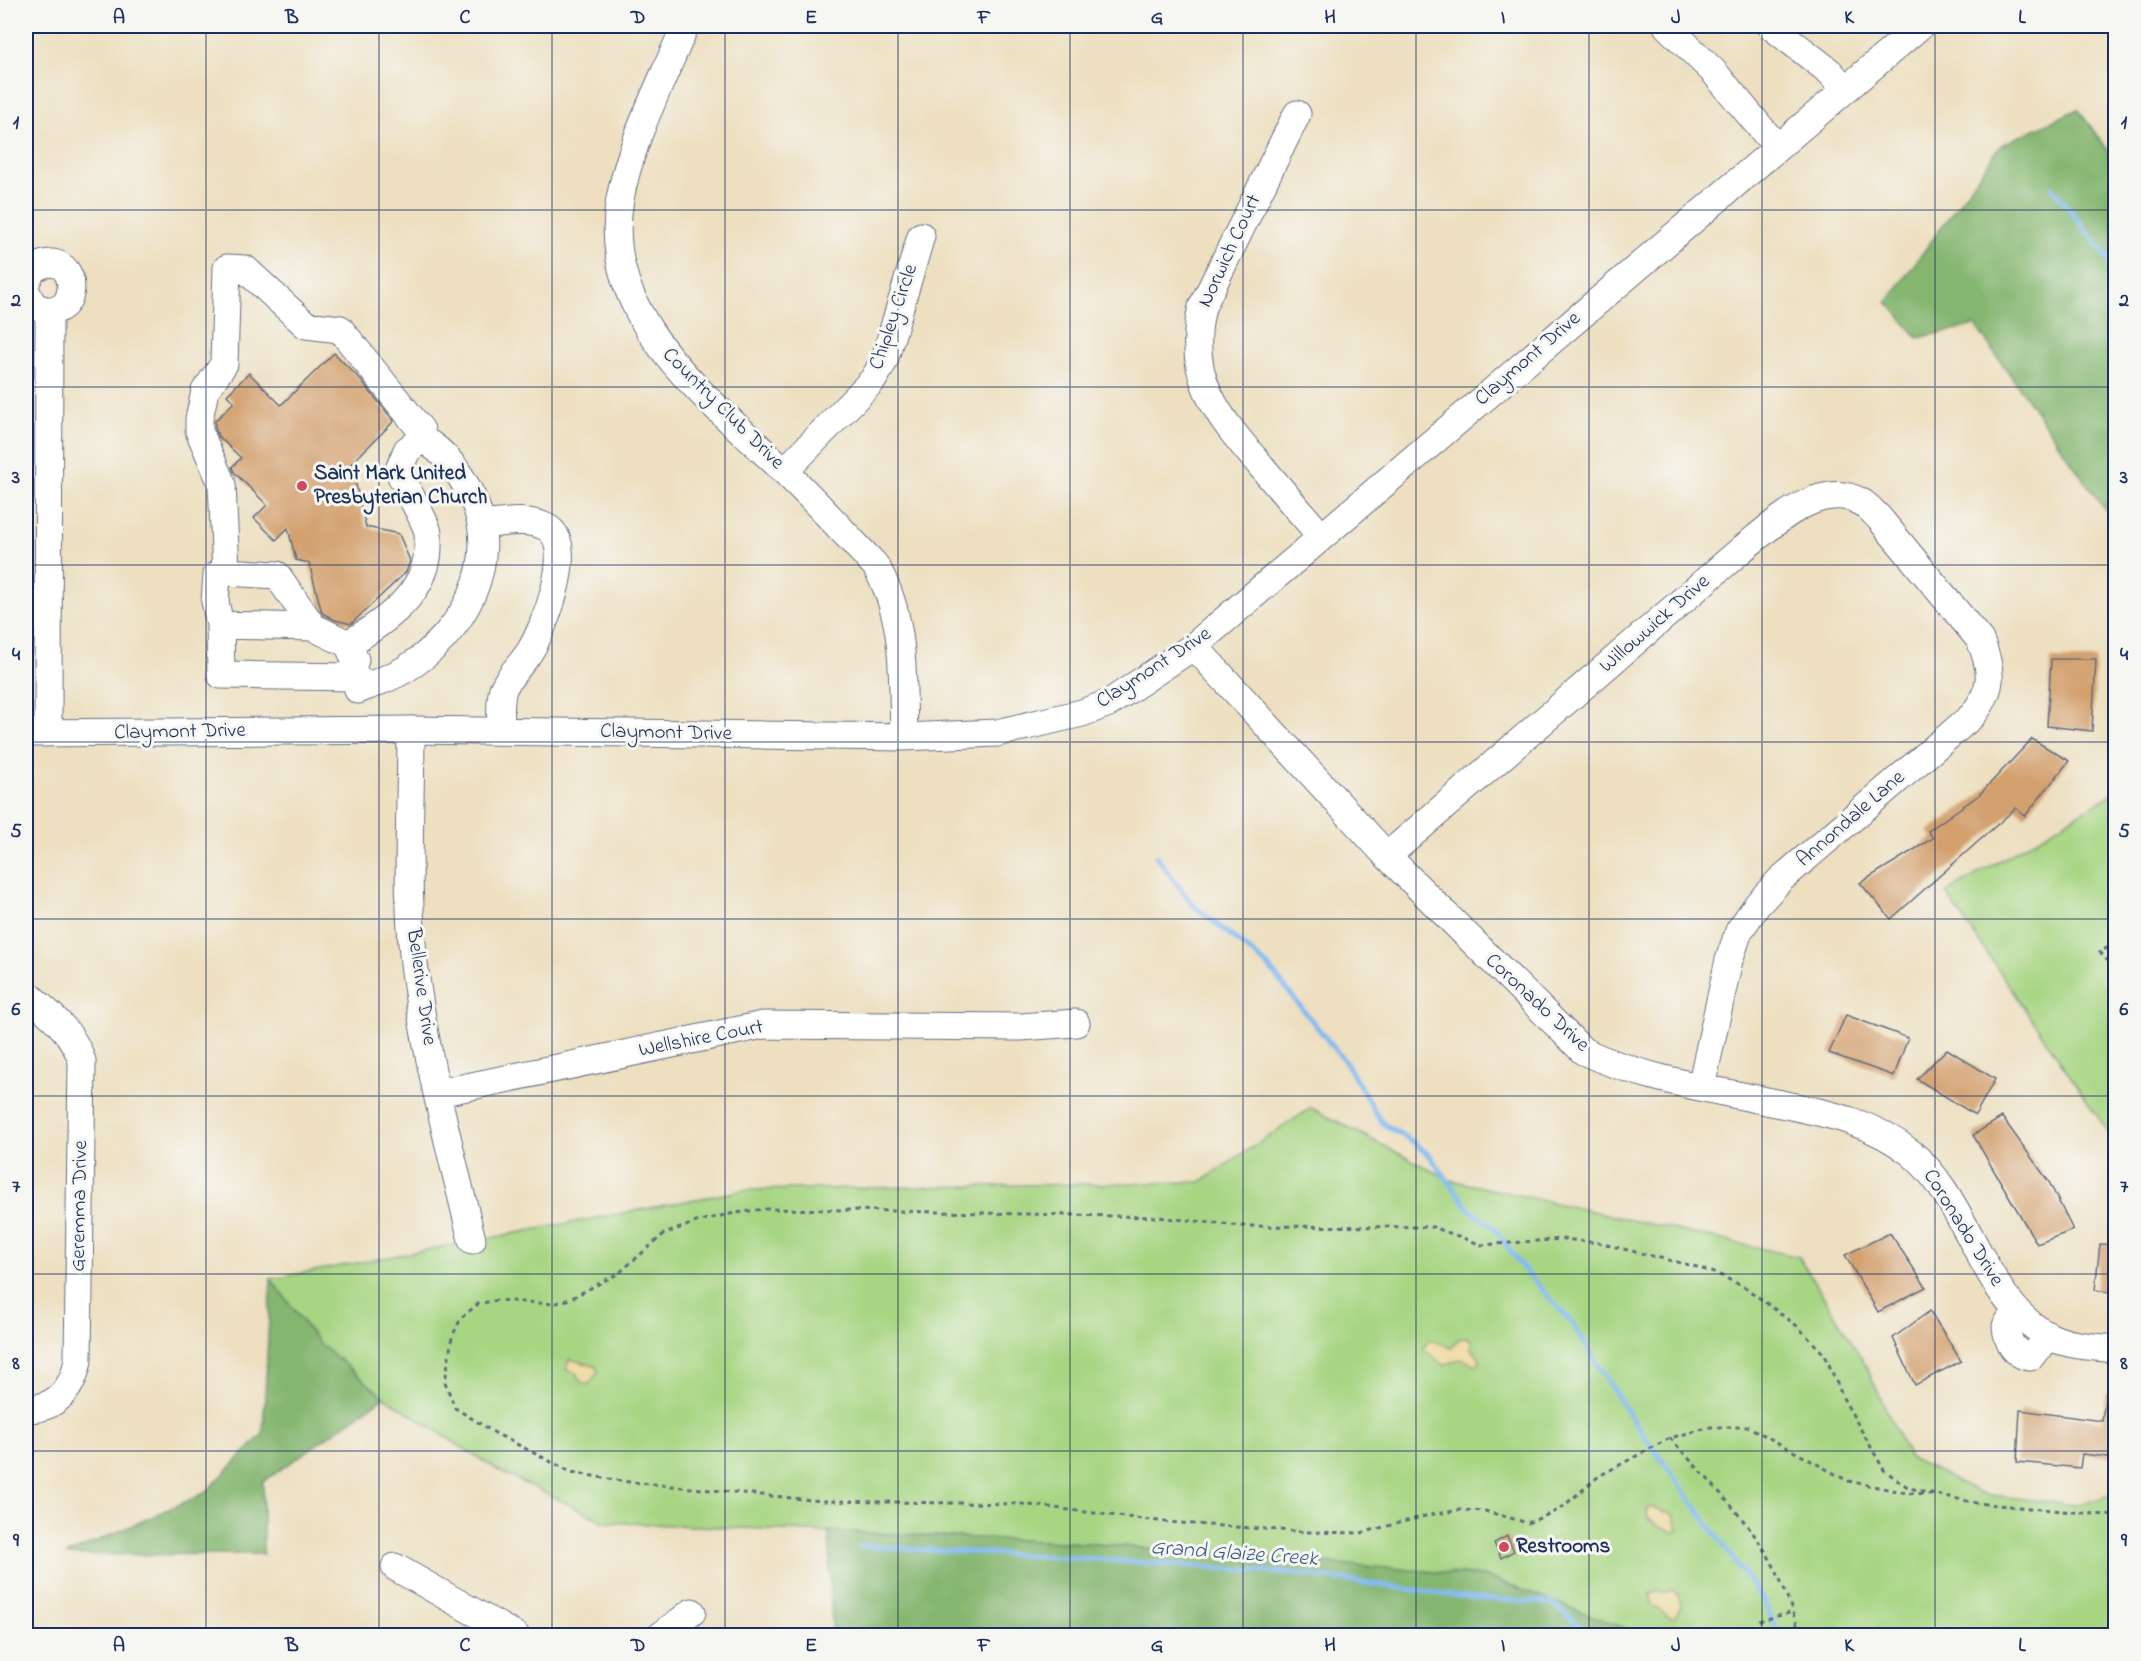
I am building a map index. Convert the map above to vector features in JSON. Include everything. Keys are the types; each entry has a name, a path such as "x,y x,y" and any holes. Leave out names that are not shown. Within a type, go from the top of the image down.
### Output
{"street":[{"name":"Country Club Drive","path":"685,26 636,142 621,192 618,225 624,277 633,303 663,350 685,376 785,471 875,565 896,608 901,633 904,737"},
{"path":"1667,26 1714,72 1776,146"},
{"path":"1771,26 1830,72 1845,89"},
{"name":"Claymont Drive","path":"37,733 411,730 904,737 997,734 1082,713 1109,703 1194,646 1776,146 1920,26"},
{"name":"Norwich Court","path":"1298,114 1202,307 1197,328 1198,354 1203,379 1221,420 1321,536"},
{"name":"Chipley Circle","path":"785,471 873,380 884,361 921,236"},
{"path":"26,282 33,269 40,265 56,264 68,273 71,279 72,294 63,306 49,310 33,305 26,291"},
{"path":"226,572 222,484 199,431 199,419 205,392 224,364 227,268 245,269 306,325 340,329 417,427 461,475 480,515 484,541 480,574 461,615 441,641 404,670 358,684 221,675 220,625 215,601 217,575 226,572 278,575 313,627"},
{"path":"37,733 49,310"},
{"path":"348,644 377,627 412,593 428,559 428,531 406,492 399,470 417,427"},
{"name":"Willowwick Drive","path":"1387,856 1741,550 1789,512 1808,502 1830,497 1848,497 1863,504 1880,519 1930,580"},
{"path":"482,525 531,522 548,528 556,539 560,560 552,600 539,634 503,691 501,731"},
{"name":"Annondale Lane","path":"1701,1087 1729,960 1739,931 1757,905 1780,880 1972,716 1985,699 1990,679 1989,660 1980,639 1930,580"},
{"path":"220,625 313,627 348,644 356,663 359,730"},
{"name":"Coronado Drive","path":"1194,646 1387,856 1583,1050 1604,1061 1701,1087 1848,1119 1892,1138 1914,1155 1945,1194 2015,1312 2050,1338 2115,1349"},
{"name":"Bellerive Drive","path":"411,730 411,937 416,985 472,1240"},
{"name":"Geremma Drive","path":"26,993 66,1029 77,1045 82,1061 78,1360 75,1376 68,1389 42,1409 26,1409"},
{"name":"Wellshire Court","path":"438,1093 764,1025 1021,1027 1076,1023"},
{"path":"395,1567 516,1635"},
{"path":"660,1635 692,1612"}],"path":[{"path":"2115,944 2100,952 2115,971"},
{"path":"2115,1037 2107,1052 2107,1069 2110,1084 2115,1092"},
{"path":"1932,1494 1907,1493 1848,1481 1749,1426 1711,1427 1670,1438 1599,1476 1560,1510 1528,1523 1485,1511 1461,1510 1430,1515 1361,1533 1250,1530 1022,1504 822,1501 596,1478 550,1463 455,1408 445,1382 452,1337 461,1318 478,1304 497,1300 553,1304 570,1299 619,1273 664,1234 699,1221 741,1212 763,1209 850,1210 1158,1218 1242,1226 1433,1227 1482,1245 1564,1239 1615,1246 1697,1267 1746,1288 1797,1326 1825,1355 1843,1398 1884,1470 1909,1488 1976,1503 2115,1516"},
{"path":"1670,1438 1715,1488 1768,1557 1785,1588 1801,1635"},
{"path":"1759,1621 1793,1612"}],"green space":[{"path":"2078,109 2115,160 2115,524 1975,325 1918,338 1887,302 2001,145"},
{"path":"2115,792 2115,1142 1946,893"},
{"path":"1311,1108 1450,1180 1799,1257 1864,1362 1909,1458 1983,1494 2075,1505 2115,1494 2115,1635 1634,1635 1624,1628 1484,1576 1083,1543 605,1522 497,1470 384,1397 318,1342 271,1279 745,1190 1200,1182"},
{"path":"271,1279 318,1342 384,1397 263,1482 263,1554 66,1555 205,1493 263,1434"},
{"path":"829,1531 1083,1543 1484,1576 1624,1628 1634,1635 832,1635"}],"sand":[{"path":"1468,1337 1471,1341 1471,1349 1479,1357 1479,1363 1476,1365 1461,1359 1444,1365 1423,1349 1428,1341 1436,1341 1451,1348 1459,1339"},
{"path":"569,1359 595,1366 598,1371 590,1384 581,1382 576,1373 566,1370"},
{"path":"1652,1507 1673,1514 1678,1530 1675,1532 1659,1527 1648,1518 1646,1510"},
{"path":"1658,1590 1663,1593 1672,1590 1677,1594 1681,1605 1675,1617 1670,1617 1652,1605 1651,1594"}],"building":[{"name":"Saint Mark United Presbyterian Church","path":"334,353 359,378 394,421 351,464 366,527 399,534 410,561 406,572 351,624 335,620 322,613 309,563 296,560 288,528 276,540 254,518 267,505 234,472 232,467 241,458 218,436 215,428 215,421 234,402 227,395 249,373 281,405"},
{"path":"2051,659 2096,659 2092,731 2047,726"},
{"path":"2032,739 2069,761 2025,816 2016,808 1891,919 1860,883 1933,838 1928,831 1979,795"},
{"path":"1846,1015 1908,1038 1894,1076 1829,1053"},
{"path":"1947,1049 1995,1079 1975,1115 1917,1079"},
{"path":"2002,1117 2049,1182 2073,1230 2037,1244 1973,1135"},
{"path":"1890,1233 1926,1287 1878,1312 1845,1255"},
{"path":"2100,1244 2115,1245 2115,1293 2095,1290"},
{"path":"1930,1311 1961,1361 1915,1385 1893,1338"},
{"path":"2106,1393 2115,1394 2115,1458 2082,1454 2080,1468 2017,1462 2020,1410 2102,1421"},
{"name":"Restrooms","path":"1507,1536 1514,1551 1501,1558 1494,1543"}],"waterway":[{"path":"2052,187 2116,268"},
{"path":"1156,856 1192,904 1267,965 1346,1063 1382,1123 1415,1143 1430,1156 1468,1208 1493,1227 1522,1267 1573,1324 1627,1412 1763,1600 1779,1636"},
{"name":"Grand Glaize Creek","path":"861,1546 1094,1559 1300,1574 1472,1598 1552,1603 1592,1636"}],"place":[{"name":"Saint Mark United Presbyterian Church","path":"302,486"},
{"name":"Restrooms","path":"1504,1547"}]}
